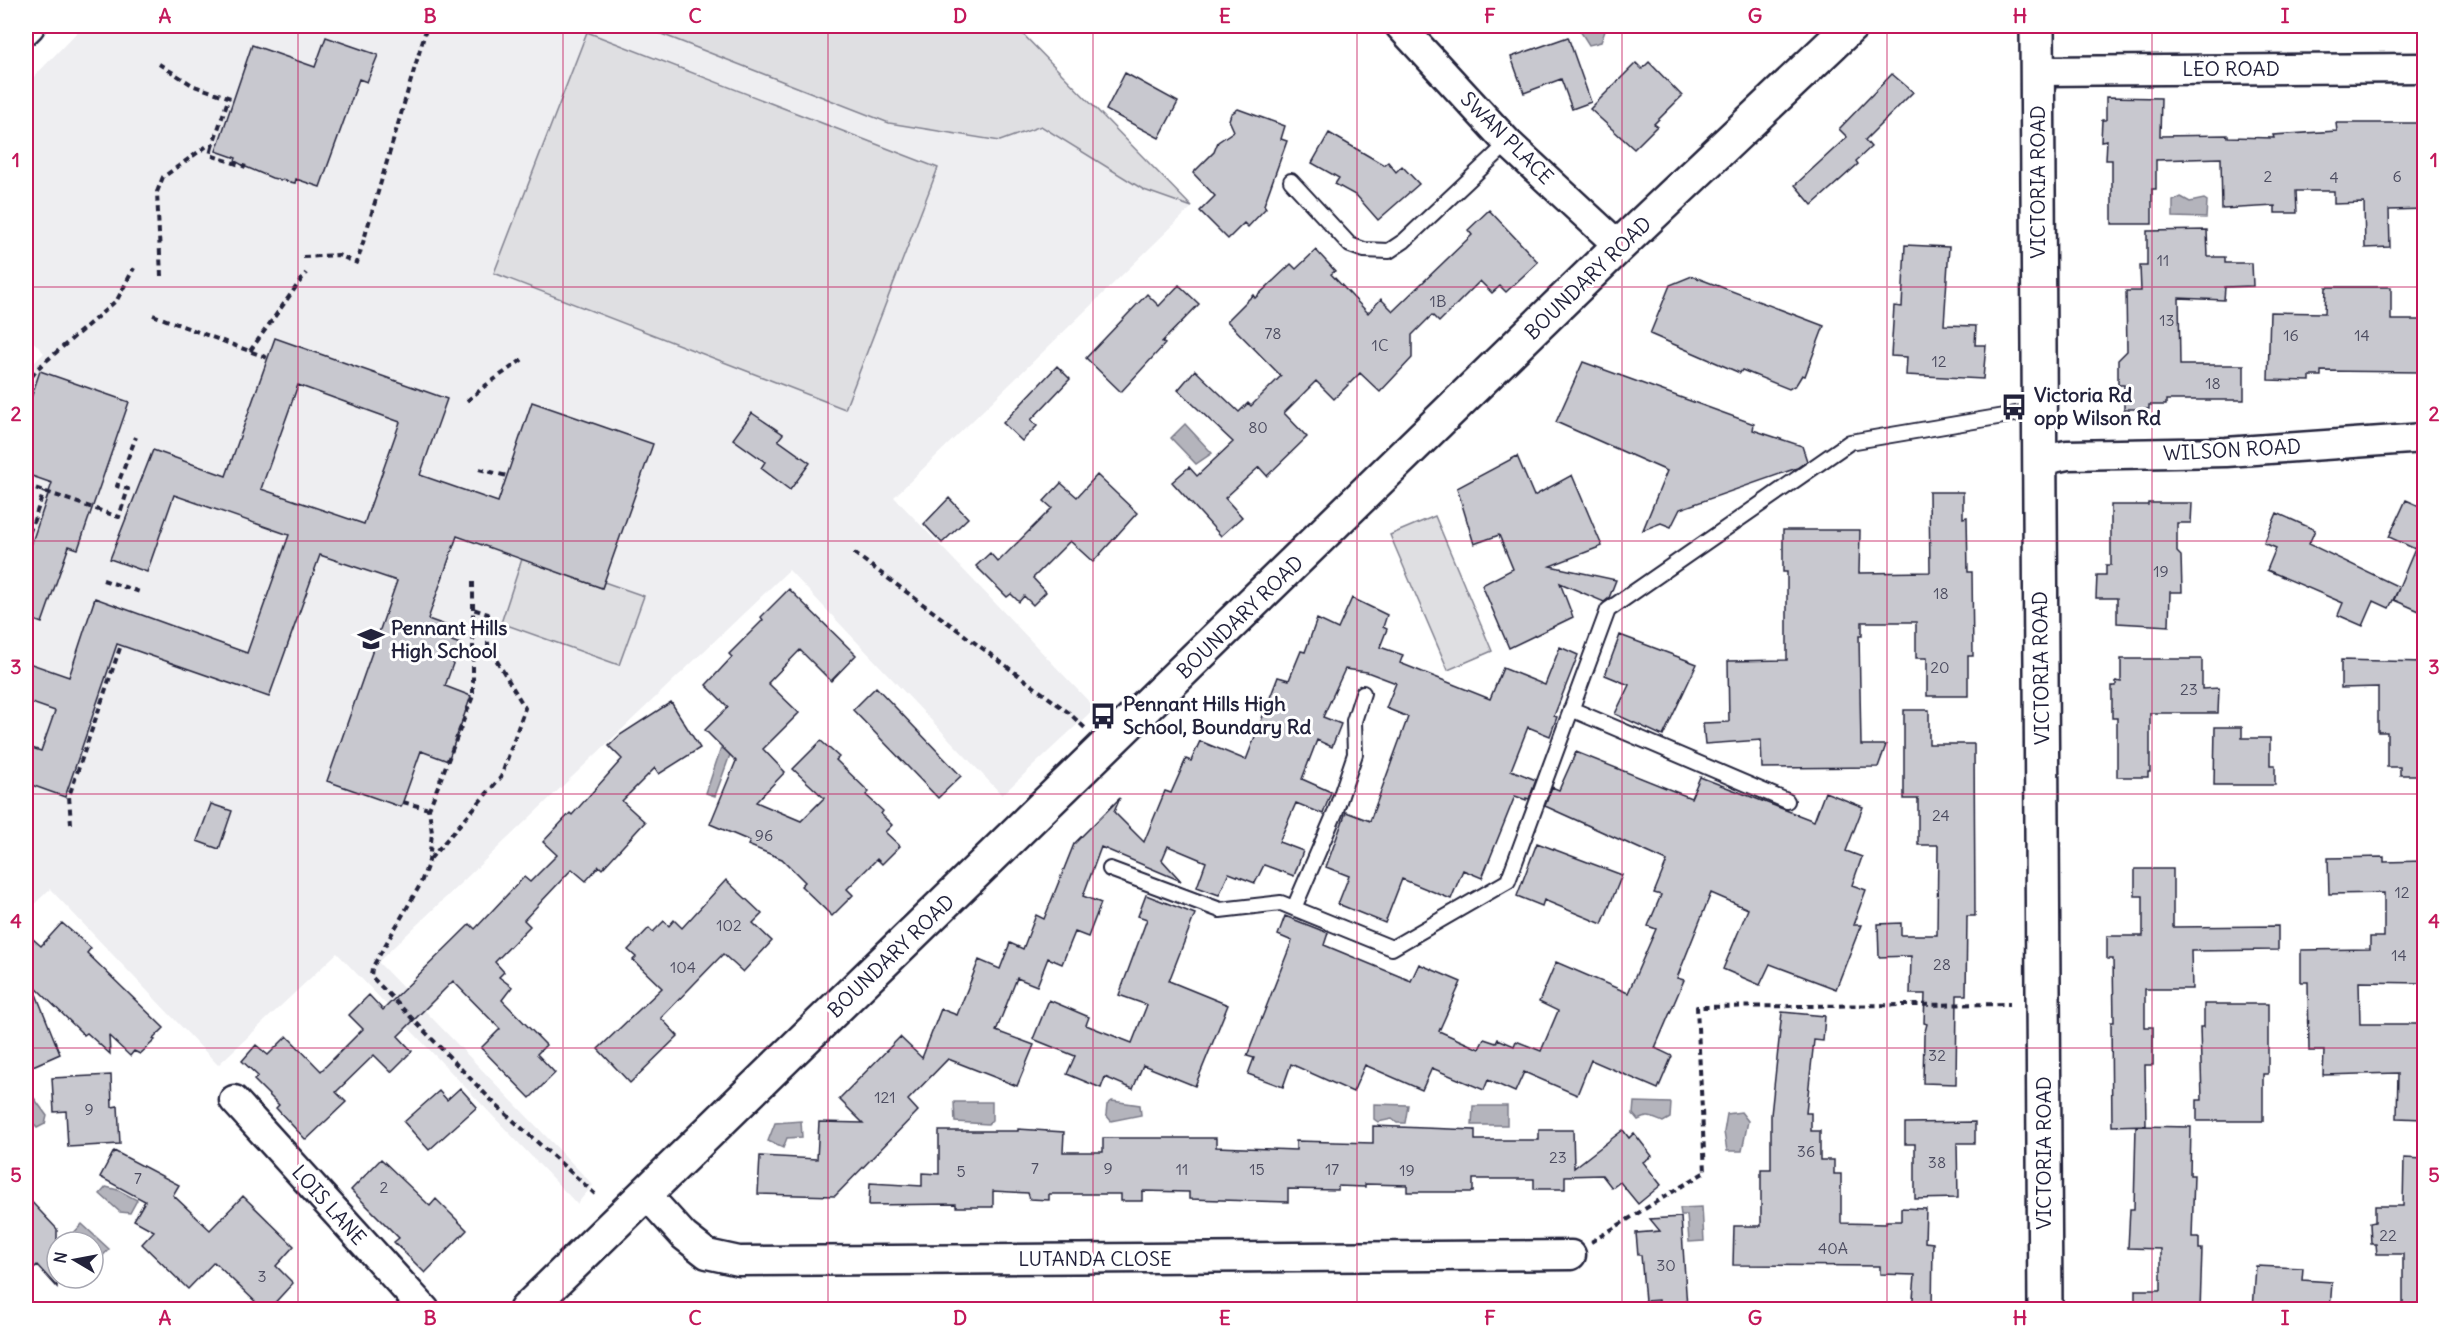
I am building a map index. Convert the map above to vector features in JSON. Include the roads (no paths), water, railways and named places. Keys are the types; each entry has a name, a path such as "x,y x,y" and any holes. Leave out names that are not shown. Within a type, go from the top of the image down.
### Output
{"main road":[{"name":"BOUNDARY ROAD","path":"526,1310 1106,748 1619,246 1851,26"},
{"name":"VICTORIA ROAD","path":"2037,26 2045,1310"}],"street":[{"path":"26,30 30,26"},
{"name":"SWAN PLACE","path":"1400,26 1508,143 1619,246"},
{"name":"LEO ROAD","path":"2037,71 2424,68"},
{"name":"WILSON ROAD","path":"2039,462 2067,455 2226,452 2424,438"},
{"name":"LOIS LANE","path":"234,1100 425,1310"},
{"name":"LUTANDA CLOSE","path":"645,1193 684,1236 707,1254 739,1261 1571,1255"}],"lane":[{"path":"1291,181 1350,245 1364,250 1389,251 1404,241 1508,143"},
{"path":"1110,868 1220,910 1281,903 1392,948 1508,881 1608,610 1850,442 2039,410"},
{"path":"1294,908 1335,813 1355,754 1354,721 1363,693"},
{"path":"1571,710 1787,801"}],"place":[{"name":"Victoria Rd opp Wilson Rd","path":"2014,407"},
{"name":"Pennant Hills High School","path":"371,639"},
{"name":"Pennant Hills High School, Boundary Rd","path":"1103,716"}]}
